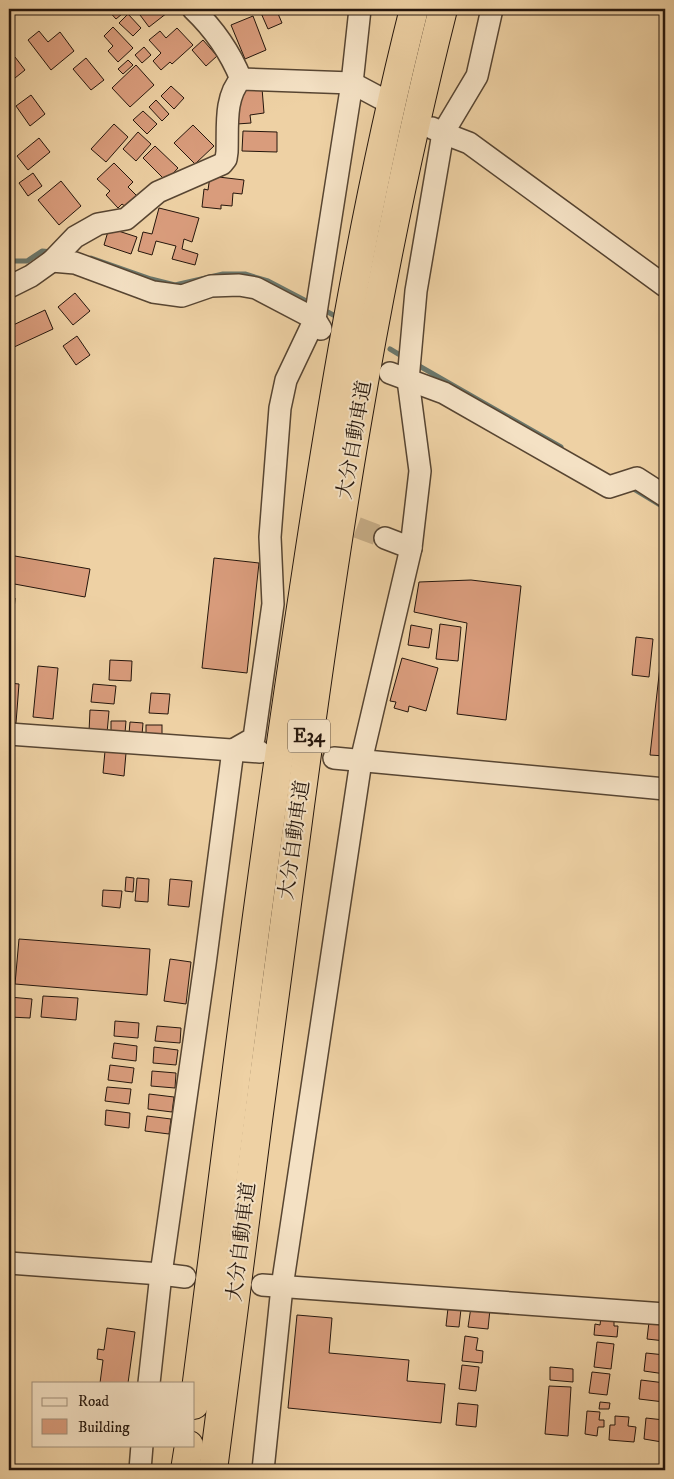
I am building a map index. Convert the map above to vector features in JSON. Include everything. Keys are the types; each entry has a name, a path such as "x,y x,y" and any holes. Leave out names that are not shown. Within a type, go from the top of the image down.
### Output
{"highway":[{"name":"大分自動車道","path":"195,1397 281,732 311,538 339,366 373,193 414,9"},
{"name":"大分自動車道","path":"213,1470 308,745 337,543 366,372 399,199 443,9"},
{"path":"185,1470 189,1446"}],"street":[{"path":"193,9 218,36 233,60 241,79"},
{"path":"233,750 254,738 273,604 270,537 280,408 286,380 318,316 352,83 360,9"},
{"path":"263,1470 272,1286 361,761 411,548 420,471 404,368 438,131 477,76 492,9"},
{"path":"9,287 31,276 57,256 75,237 98,224 126,219 158,192 222,164 226,159 227,152 230,96 234,86 241,79 352,83 382,99"},
{"path":"438,131 470,142 665,286"},
{"path":"57,256 153,292 182,296 211,286 239,284 256,288 318,316"},
{"path":"404,368 444,393 609,487 637,478 665,496"},
{"path":"385,538 411,548"},
{"path":"9,734 260,752"},
{"path":"149,1382 161,1274 233,750"},
{"path":"334,758 665,789"},
{"path":"9,1262 184,1277"},
{"path":"272,1286 665,1314"},
{"path":"140,1470 142,1446"}],"building":[{"path":"107,9 128,9 116,19"},
{"path":"148,9 164,9 167,13 149,27 140,15"},
{"path":"170,9 182,9 176,15"},
{"path":"276,9 282,23 268,29 261,13"},
{"path":"128,14 141,28 133,36 119,23"},
{"path":"253,16 266,50 245,59 231,25"},
{"path":"113,27 133,48 118,62 108,51 113,46 104,36"},
{"path":"177,28 193,45 172,64 170,62 161,70 153,61 161,53 149,40 160,31 166,38"},
{"path":"39,31 48,42 60,32 74,51 51,70 28,40"},
{"path":"203,40 217,56 206,66 192,50"},
{"path":"144,47 151,55 142,63 135,55"},
{"path":"15,57 25,70 15,78 9,71 9,63"},
{"path":"86,58 104,80 91,90 73,69"},
{"path":"128,60 133,65 123,74 118,69"},
{"path":"136,65 154,85 130,107 112,88"},
{"path":"171,86 184,98 174,109 161,96"},
{"path":"262,88 264,113 250,115 251,123 237,124 235,107 240,106 239,90"},
{"path":"31,95 45,114 30,126 16,106"},
{"path":"156,100 169,114 162,121 149,107"},
{"path":"143,111 157,124 147,134 133,120"},
{"path":"114,124 128,137 106,162 91,149"},
{"path":"193,125 214,146 195,164 174,143"},
{"path":"243,131 277,132 277,152 242,151"},
{"path":"138,132 151,144 136,161 123,149"},
{"path":"39,138 50,152 28,170 17,156"},
{"path":"155,146 178,168 166,181 143,158"},
{"path":"114,163 133,182 128,187 137,196 126,207 122,204 118,208 106,195 110,191 97,179"},
{"path":"33,173 42,186 28,196 19,183"},
{"path":"210,176 244,180 242,194 233,193 232,206 221,205 221,209 202,207 204,189 208,190"},
{"path":"61,181 81,206 59,225 38,200"},
{"path":"159,208 199,218 192,242 184,239 182,249 198,254 195,265 172,259 176,246 156,241 152,255 138,251 143,232 152,234"},
{"path":"109,228 137,237 131,254 104,245"},
{"path":"75,293 90,311 73,325 58,307"},
{"path":"45,310 53,329 12,348 9,341 9,327"},
{"path":"77,336 90,355 76,365 63,346"},
{"path":"9,555 90,569 85,597 9,583"},
{"path":"214,558 259,563 247,673 202,668"},
{"path":"471,580 521,586 506,720 457,714 467,623 414,612 419,582"},
{"path":"9,598 15,598 14,611 9,611"},
{"path":"440,624 461,627 458,661 436,659"},
{"path":"411,625 432,629 429,648 408,645"},
{"path":"636,637 653,639 649,677 632,675"},
{"path":"663,640 665,640 665,756 650,755"},
{"path":"402,658 438,668 426,711 409,706 408,712 394,708 396,702 390,701"},
{"path":"110,660 132,661 131,681 109,680"},
{"path":"38,666 58,668 53,719 33,717"},
{"path":"9,683 19,684 16,723 9,723"},
{"path":"93,684 116,686 114,704 91,702"},
{"path":"151,693 170,694 168,714 149,713"},
{"path":"90,710 109,711 107,733 89,732"},
{"path":"111,721 126,721 125,733 111,732"},
{"path":"130,722 143,723 142,735 129,734"},
{"path":"146,725 162,725 162,735 146,735"},
{"path":"105,751 126,753 124,776 103,773"},
{"path":"126,877 134,878 133,892 125,891"},
{"path":"137,878 149,879 148,902 135,901"},
{"path":"170,879 192,881 189,907 168,905"},
{"path":"103,890 122,891 120,908 102,906"},
{"path":"19,939 150,949 147,995 15,984"},
{"path":"170,959 191,962 186,1004 164,1001"},
{"path":"43,996 78,998 76,1020 41,1017"},
{"path":"9,997 32,999 30,1018 9,1017"},
{"path":"115,1021 139,1023 138,1038 114,1036"},
{"path":"157,1026 181,1028 180,1043 155,1041"},
{"path":"114,1043 137,1046 136,1061 112,1058"},
{"path":"154,1047 178,1050 176,1065 153,1063"},
{"path":"110,1065 134,1068 132,1083 108,1080"},
{"path":"152,1071 176,1073 175,1088 151,1086"},
{"path":"107,1087 131,1089 129,1104 105,1101"},
{"path":"149,1094 174,1097 172,1112 148,1109"},
{"path":"106,1110 130,1113 129,1128 105,1125"},
{"path":"147,1116 171,1119 169,1134 145,1131"},
{"path":"471,1307 490,1309 488,1329 468,1327"},
{"path":"448,1308 461,1309 459,1327 446,1326"},
{"path":"297,1315 332,1318 329,1353 409,1360 407,1381 445,1384 441,1423 288,1408"},
{"path":"601,1317 614,1318 614,1326 618,1326 617,1337 594,1335 595,1324 600,1325"},
{"path":"649,1322 665,1323 665,1341 647,1339"},
{"path":"107,1328 135,1332 128,1382 100,1382 103,1360 97,1359 98,1349 104,1350"},
{"path":"465,1336 478,1338 476,1350 483,1351 482,1363 462,1361"},
{"path":"597,1342 614,1344 611,1369 594,1367"},
{"path":"646,1353 665,1355 665,1374 644,1371"},
{"path":"462,1365 479,1367 476,1391 459,1389"},
{"path":"550,1367 573,1369 573,1382 550,1380"},
{"path":"592,1372 610,1374 607,1395 589,1393"},
{"path":"641,1380 665,1383 664,1402 639,1399"},
{"path":"549,1386 571,1387 568,1436 545,1434"},
{"path":"600,1402 610,1403 609,1409 599,1409"},
{"path":"458,1403 478,1405 476,1427 456,1425"},
{"path":"587,1411 600,1412 599,1420 604,1420 604,1427 598,1427 597,1436 585,1434"},
{"path":"615,1416 629,1417 628,1426 636,1427 634,1442 609,1440 610,1425 615,1425"},
{"path":"646,1418 664,1420 662,1442 644,1439"}],"waterway":[{"path":"9,261 27,261 42,251 53,252"},
{"path":"91,258 151,279 175,285 223,274 245,274 268,281 312,304"},
{"path":"322,309 339,318"},
{"path":"390,349 405,358"},
{"path":"414,363 561,447"},
{"path":"629,486 665,508"}],"tunnel":[{"path":"327,516 385,538"}]}
